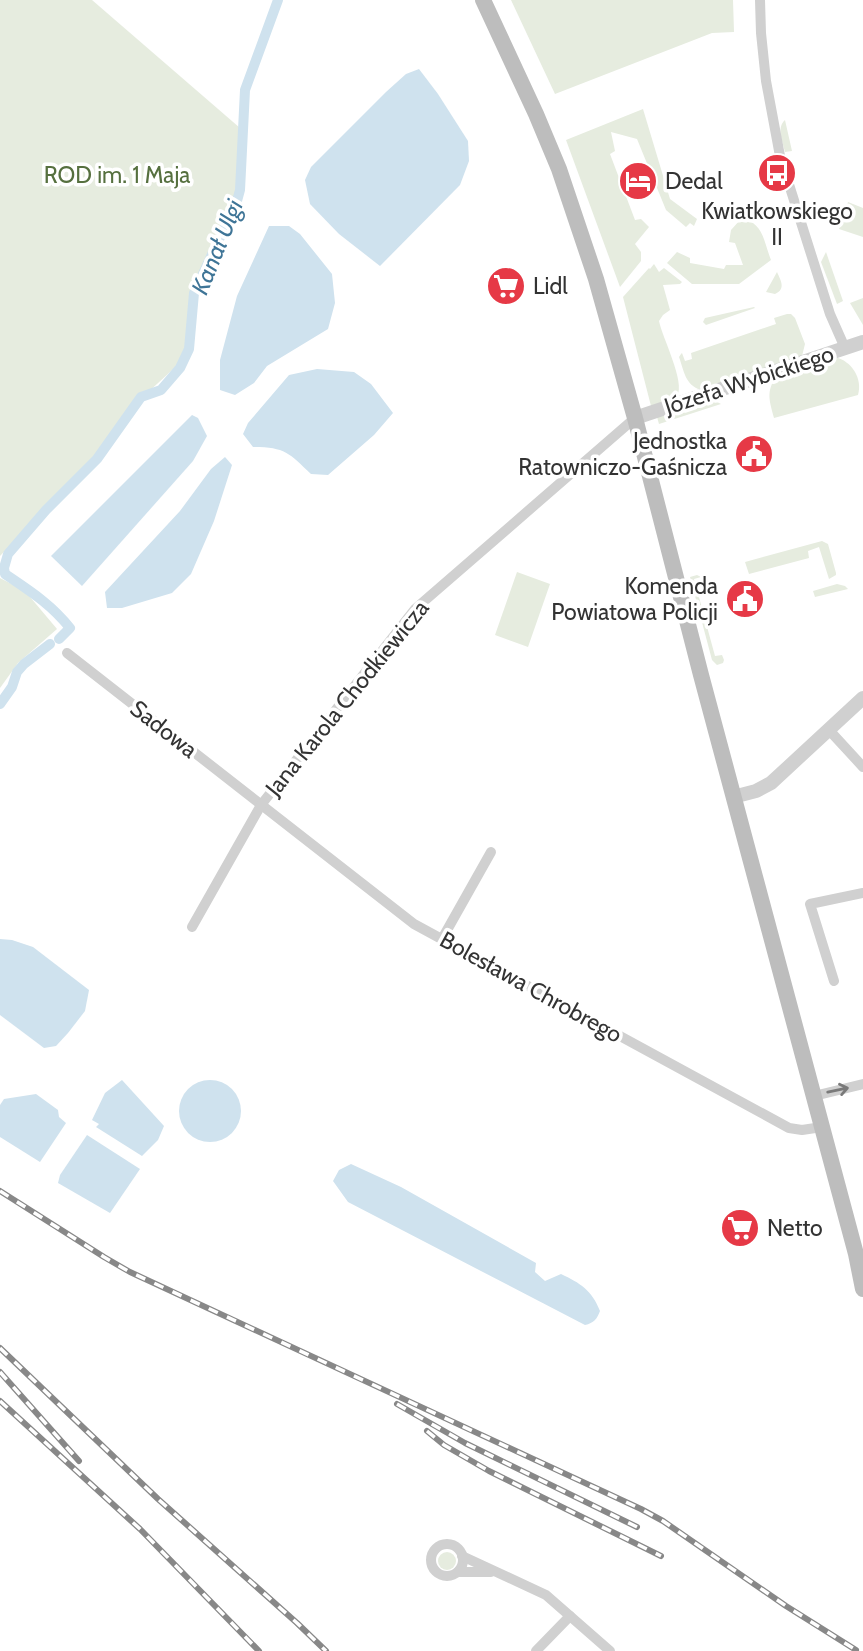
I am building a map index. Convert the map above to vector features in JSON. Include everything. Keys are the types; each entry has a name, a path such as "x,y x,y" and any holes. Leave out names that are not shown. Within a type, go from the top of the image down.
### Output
{"main road":[{"path":"483,0 536,114 563,181 596,279 635,418 863,1289"}],"street":[{"path":"760,0 766,81 780,156 830,314 845,348"},
{"name":"Józefa Wybickiego","path":"635,418 863,342"},
{"name":"Jana Karola Chodkiewicza","path":"192,927 261,806 415,609 635,418"},
{"name":"Sadowa","path":"68,653 261,806"},
{"path":"733,797 764,788 863,698"},
{"path":"829,730 863,767"},
{"name":"Bolesława Chrobrego","path":"261,806 414,924 789,1128 802,1130 822,1127"},
{"path":"442,939 491,852"},
{"path":"834,981 810,904 863,893"},
{"path":"814,1096 863,1084"},
{"path":"497,1573 478,1571 441,1575 432,1566 431,1556 436,1549 445,1545 455,1547 462,1556 546,1595 610,1651"},
{"path":"458,1572 462,1556"},
{"path":"536,1651 570,1616"}],"green space":[{"name":"ROD im. 1 Maja","path":"0,0 92,0 240,128 237,193 191,294 189,345 182,361 133,406 95,458 0,556"},
{"path":"511,0 733,0 734,32 712,33 555,94"},
{"path":"643,109 670,199 697,219 694,226 690,223 686,227 666,210 637,139 611,132 615,151 610,154 635,220 641,219 649,227 635,244 641,252 641,261 620,287 566,140"},
{"path":"785,120 792,151 785,152 781,127"},
{"path":"848,202 863,208 863,237 839,229"},
{"path":"740,220 754,223 762,233 771,260 739,284 692,284 667,263 677,252 690,258 690,263 724,269 726,265 743,265 735,243 729,242 731,230"},
{"path":"826,252 843,301 837,304 821,262"},
{"path":"654,264 659,272 664,268 682,282 663,285 670,310 659,321 676,371 679,390 672,400 651,406 623,297"},
{"path":"777,272 782,284 781,290 775,294 766,292"},
{"path":"863,298 863,325 850,303"},
{"path":"754,307 706,325 703,322 705,318"},
{"path":"787,314 795,318 805,344 802,356 701,390 688,381 679,357 682,353 685,361 692,359 691,353 776,324 774,318"},
{"path":"835,357 846,362 855,372 859,383 858,395 774,418 770,392 777,376"},
{"path":"711,399 721,404 659,424 657,417"},
{"path":"822,541 828,544 836,573 829,579 819,547 808,551 809,558 749,574 745,562"},
{"path":"517,572 550,584 528,647 495,635"},
{"path":"690,577 701,577 694,579 715,656 722,655 724,660 717,665 712,660"},
{"path":"0,578 25,591 57,629 18,663 0,688"},
{"path":"837,584 848,589 815,597 813,591"},
{"path":"447,1552 453,1555 456,1561 453,1567 447,1570 441,1567 438,1561 441,1555"}],"water":[{"path":"419,69 468,141 469,161 460,185 380,266 339,234 310,204 305,180 311,167 386,92 406,74"},
{"path":"269,226 289,226 300,234 332,274 335,303 328,329 267,366 254,383 235,395 220,390 220,360 237,296"},
{"path":"317,369 354,372 371,384 393,413 374,435 328,475 311,474 280,450 253,447 243,434 248,423 289,375"},
{"path":"192,415 198,418 207,436 193,461 82,586 51,556"},
{"path":"225,457 232,465 214,521 191,574 172,593 122,608 107,608 105,592 180,511 211,469"},
{"path":"0,939 33,947 89,990 85,1011 56,1046 44,1048 0,1015"},
{"path":"122,1080 164,1126 158,1140 142,1156 96,1127 99,1124 92,1120 105,1093"},
{"path":"210,1080 222,1082 232,1089 239,1099 239,1123 232,1133 222,1140 210,1142 198,1140 188,1133 181,1123 179,1111 181,1099 188,1089 198,1082"},
{"path":"36,1094 58,1110 59,1117 66,1123 40,1162 0,1137 0,1105 4,1099"},
{"path":"87,1135 140,1169 110,1213 58,1183 60,1175"},
{"path":"351,1164 401,1187 536,1263 535,1272 545,1281 561,1274 574,1281 585,1288 593,1298 600,1311 598,1316 585,1325 348,1202 333,1181 339,1170"}],"waterway":[{"name":"Kanał Ulgi","path":"59,639 70,628 48,605 5,574 8,554 46,510 97,459 141,397 161,390 180,368 189,349 194,293 240,190 245,90 278,0"},
{"path":"0,704 12,687 17,672 50,644"}],"railway":[{"path":"0,1191 130,1272 641,1509 856,1650"},
{"path":"0,1348 158,1499 326,1651"},
{"path":"0,1372 79,1461"},
{"path":"0,1401 140,1529 259,1651"},
{"path":"397,1404 465,1443 637,1527"},
{"path":"427,1431 444,1445 489,1471 661,1556"}],"place":[{"name":"Kwiatkowskiego II","path":"777,173"},
{"name":"Dedal","path":"638,181"},
{"name":"Lidl","path":"506,286"},
{"name":"Jednostka Ratowniczo-Gaśnicza","path":"754,454"},
{"name":"Komenda Powiatowa Policji","path":"745,599"},
{"name":"Netto","path":"740,1228"}]}
